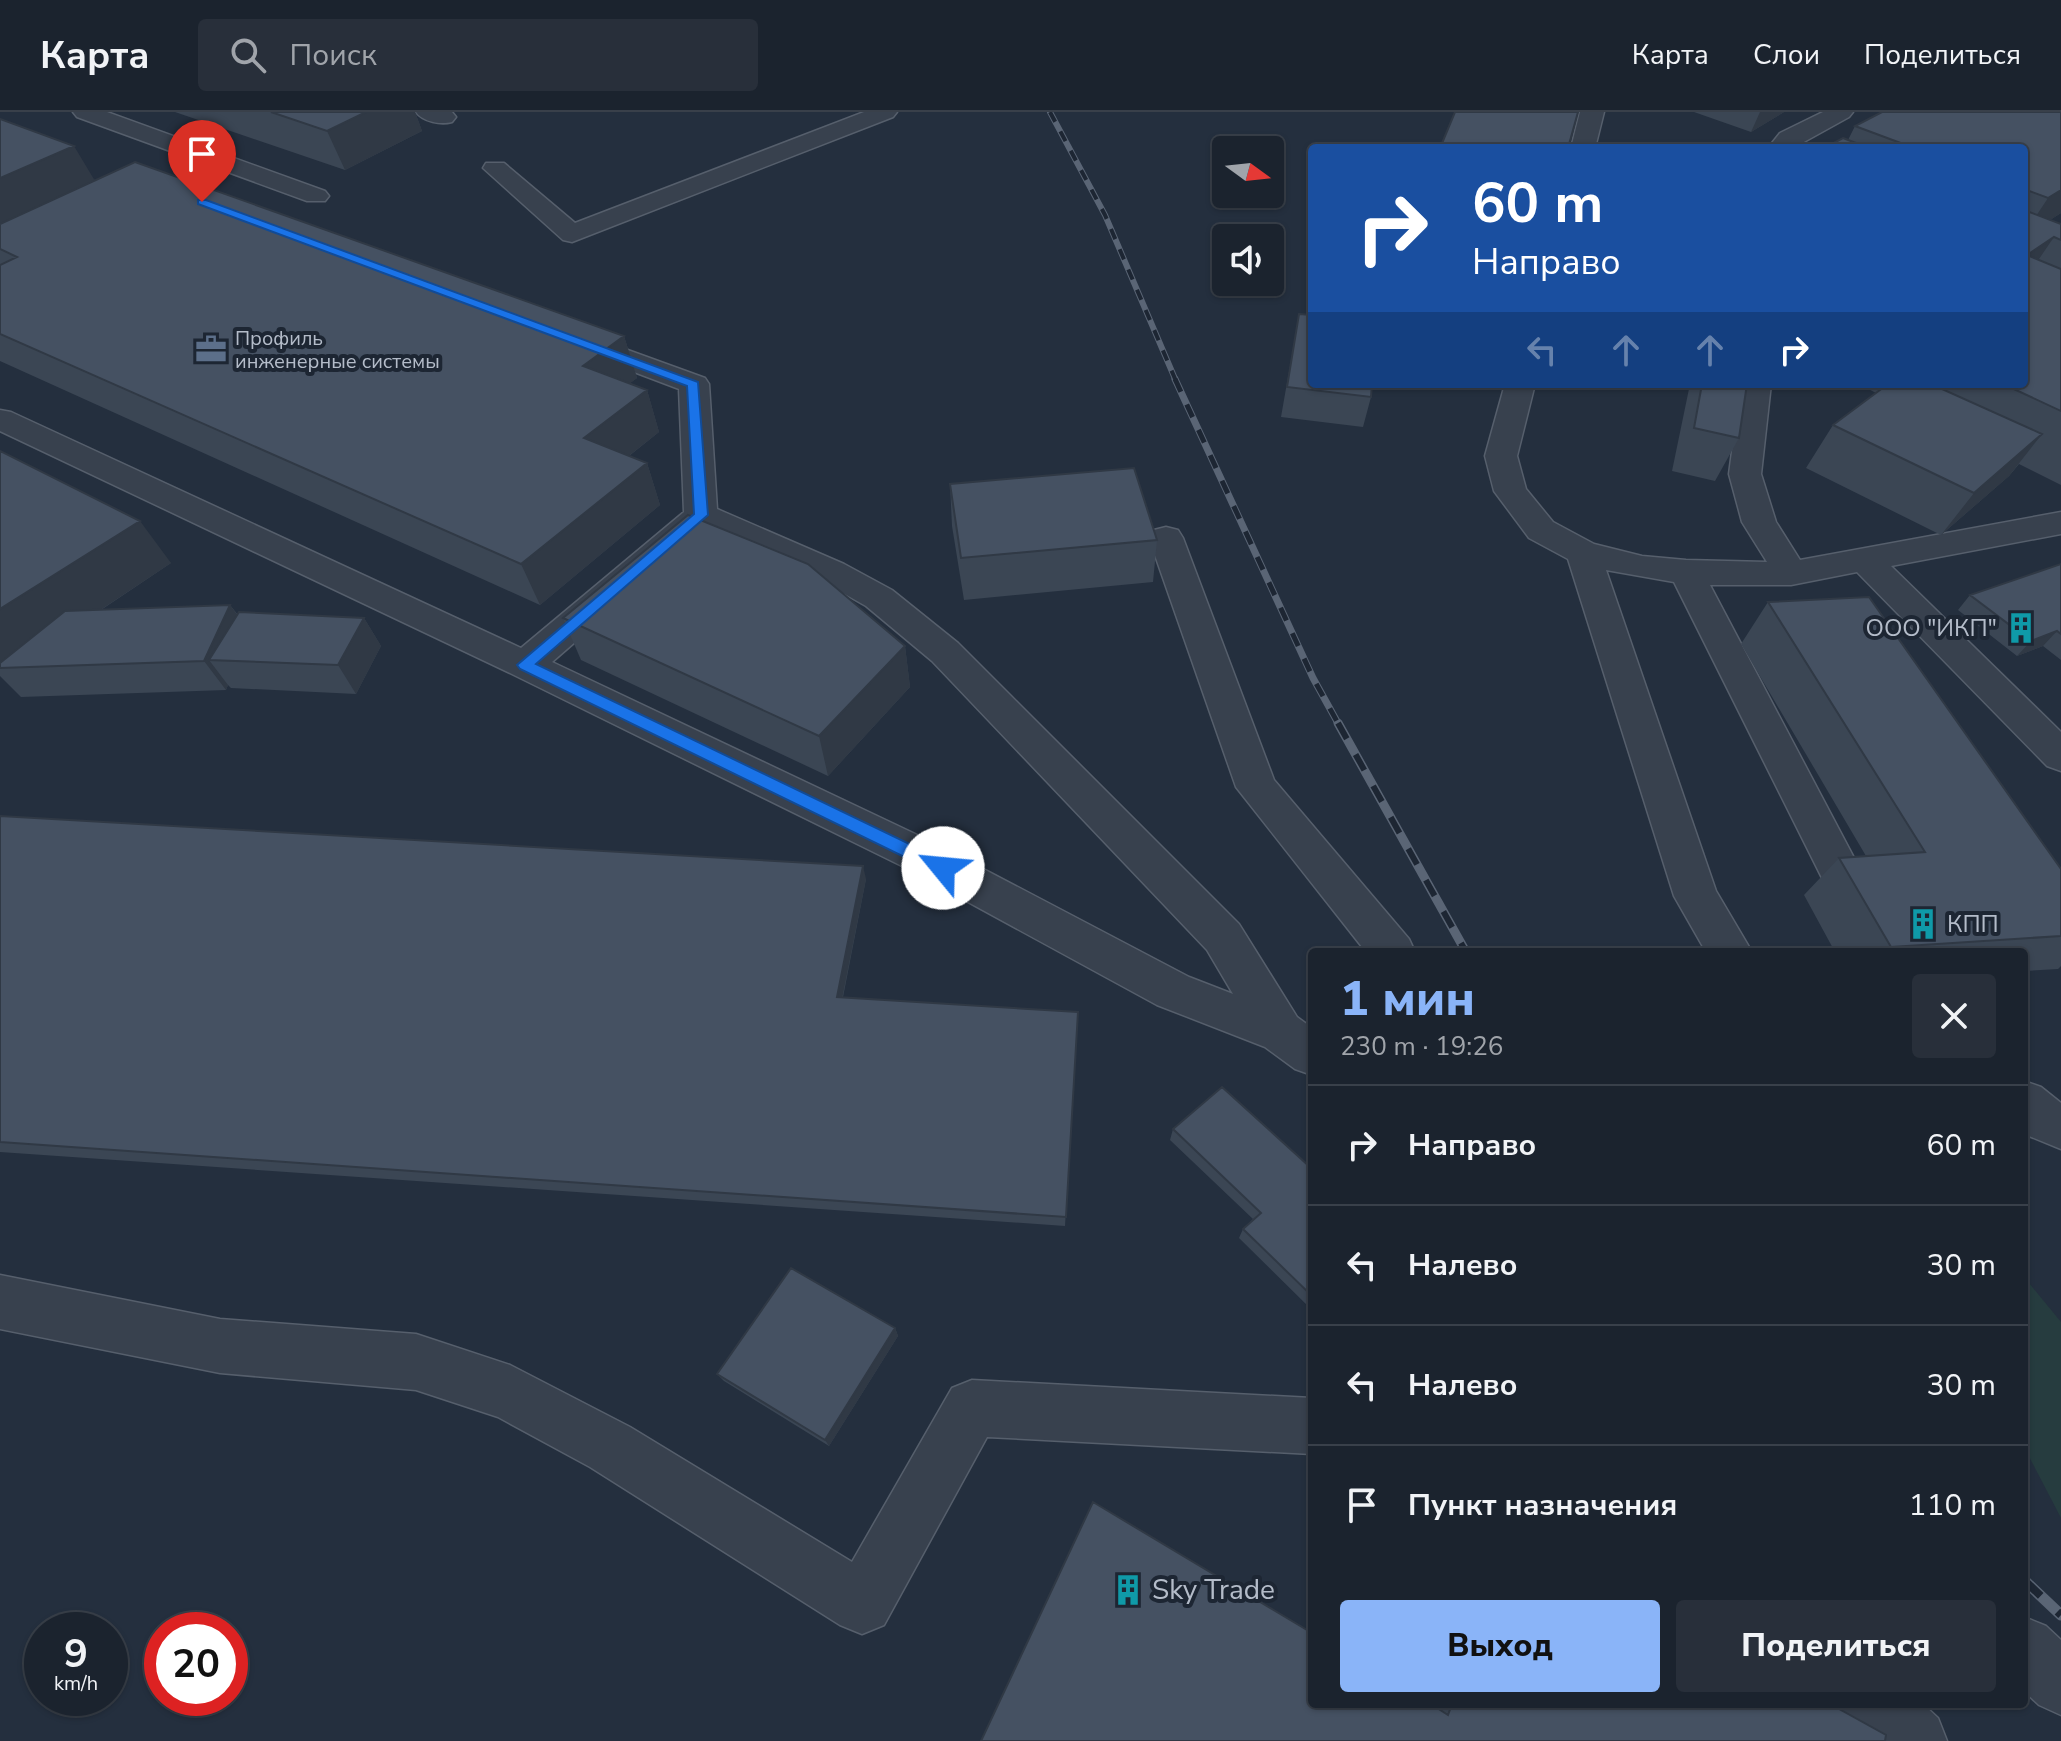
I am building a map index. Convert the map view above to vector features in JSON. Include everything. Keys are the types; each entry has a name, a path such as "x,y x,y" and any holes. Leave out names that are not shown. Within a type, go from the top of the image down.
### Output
{"lane":[{"path":"85,112 316,196"},
{"path":"495,168 572,234 885,112"},
{"path":"1584,144 1592,112"},
{"path":"1784,144 1789,138 1841,112"},
{"path":"545,329 694,384 701,515"},
{"path":"1519,388 1501,456 1510,491 1541,530 1583,553 1642,567 1686,572 1741,575 1791,573 2061,523"},
{"path":"1756,388 1745,474 1759,522 1791,573"},
{"path":"0,419 525,665 917,854 1173,991 1281,1032 1308,1051"},
{"path":"525,665 701,515"},
{"path":"701,515 832,572 879,598 945,652 1223,937 1281,1032"},
{"path":"1166,538 1256,787 1390,948"},
{"path":"1583,553 1696,896 1728,948"},
{"path":"1865,560 2061,756"},
{"path":"1686,572 1850,892"},
{"path":"0,1302 220,1346 416,1362 510,1393 610,1447 862,1603 972,1408 1308,1426"},
{"path":"2028,1652 2061,1683"},
{"path":"1869,1708 1896,1723 1915,1741"}],"green space":[{"path":"2028,1282 2061,1322 2061,1518 2028,1455"}],"building":[{"path":"271,112 366,112 327,131"},
{"path":"1455,112 1578,112 1569,144 1442,144"},
{"path":"1882,112 2061,112 2061,190 2048,198 2028,190 2028,144 1903,144 1855,126"},
{"path":"0,119 74,146 0,178"},
{"path":"1843,138 1859,144 1832,144"},
{"path":"135,162 624,336 583,366 647,390 584,438 647,463 521,564 0,334 0,265 17,257 0,249 0,224"},
{"path":"2028,212 2061,224 2061,240 2054,237 2028,254"},
{"path":"2028,255 2061,269 2061,411 2012,388 2028,388"},
{"path":"1299,314 1308,315 1308,388 1372,388 1371,397 1287,387"},
{"path":"1701,388 1746,388 1739,438 1694,428"},
{"path":"1883,388 1940,388 2042,434 1974,493 1833,425"},
{"path":"0,451 140,521 0,609"},
{"path":"1134,468 1157,540 961,558 950,484"},
{"path":"688,515 808,564 905,646 819,736 563,618"},
{"name":"ООО \"ИКП\"","path":"2061,564 2061,634 2057,631 2031,641 1970,595"},
{"path":"1869,597 2061,869 2061,936 1891,947 1839,858 1925,852 1768,602"},
{"path":"230,605 204,661 0,668 0,663 65,611"},
{"path":"239,612 364,618 338,665 209,660"},
{"path":"0,816 863,866 837,997 1078,1012 1066,1217 0,1142"},
{"path":"1222,1087 1308,1165 1308,1292 1243,1229 1261,1213 1173,1129"},
{"path":"791,1268 895,1328 825,1440 717,1374"},
{"name":"Sky Trade","path":"1093,1502 1308,1631 1308,1708 1437,1708 1448,1715 1451,1708 1837,1708 1886,1735 1885,1741 981,1741"}],"railway":[{"path":"1050,112 1105,215 1176,381"},
{"path":"1175,379 1313,678 1339,725"},
{"path":"1338,723 1464,948"},
{"path":"2028,1584 2061,1615"}],"place":[{"name":"Профиль инженерные системы","path":"211,349"},
{"name":"ООО \"ИКП\"","path":"2021,628"},
{"name":"КПП","path":"1923,924"},
{"name":"Sky Trade","path":"1128,1590"}],"route":[{"path":"202,202 694,384 701,515 525,665 943,868"}]}
